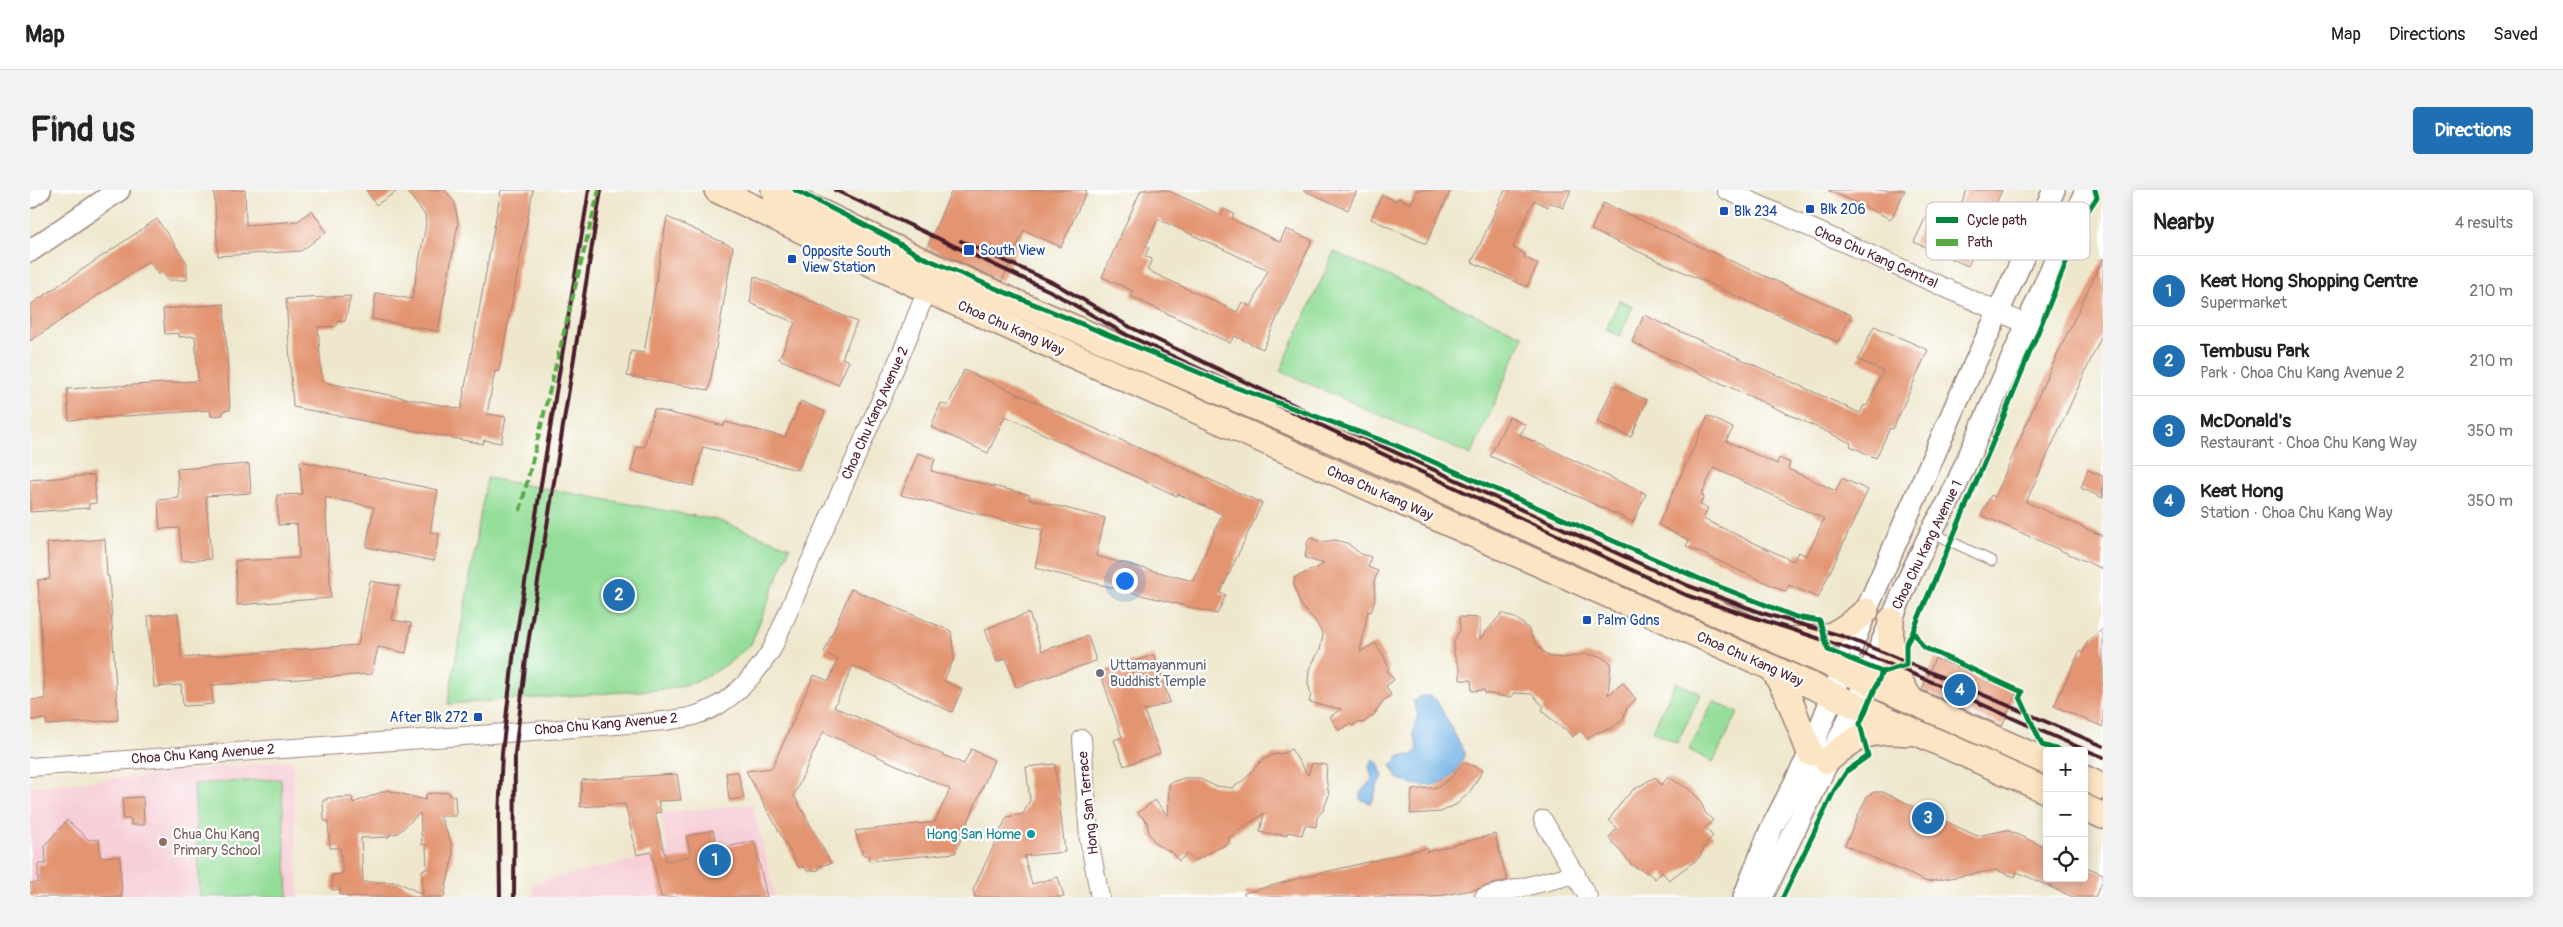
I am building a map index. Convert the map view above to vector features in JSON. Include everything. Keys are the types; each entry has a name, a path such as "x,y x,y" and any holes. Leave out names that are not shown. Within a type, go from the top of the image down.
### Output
{"main road":[{"name":"Choa Chu Kang Way","path":"717,190 927,290 2043,789"},
{"name":"Choa Chu Kang Way","path":"774,190 937,268 1361,452 2043,760"},
{"path":"1780,640 1824,638 1842,631 1866,610"},
{"path":"1891,620 1890,643 1893,669 1898,682 1912,701"},
{"path":"1773,669 1818,757 1862,734 1892,731 1920,734"},
{"path":"2088,780 2103,787"},
{"path":"2088,810 2103,816"}],"street":[{"path":"30,197 40,190"},
{"path":"30,251 120,190"},
{"name":"Choa Chu Kang Central","path":"1726,190 2026,324"},
{"name":"Choa Chu Kang Avenue 1","path":"2049,202 2054,190"},
{"name":"Choa Chu Kang Avenue 1","path":"2081,202 2086,190"},
{"name":"Choa Chu Kang Avenue 1","path":"1762,897 1818,757 1832,696 1866,610 2022,260"},
{"name":"Choa Chu Kang Avenue 1","path":"1744,897 1770,831 1818,757 1855,706 1891,620 1931,532 1950,499 2055,260"},
{"name":"Choa Chu Kang Avenue 2","path":"30,767 616,725 684,718 696,715 714,706 746,682 772,649 937,268"},
{"name":"Hong San Terrace","path":"1082,739 1089,840 1100,897"},
{"path":"1543,820 1588,897"},
{"path":"1484,897 1576,874"}],"lane":[{"path":"1931,532 1992,561"}],"shaded area":[{"name":"Chua Chu Kang Primary School","path":"292,760 299,897 30,897 30,787"},
{"path":"753,804 775,897 534,897 532,883 669,852 660,813"}],"green space":[{"path":"1334,252 1524,336 1471,455 1280,371"},
{"path":"1619,300 1633,306 1620,336 1606,330"},
{"path":"487,478 717,520 790,547 751,644 726,665 696,682 668,689 448,704"},
{"path":"1676,682 1701,694 1677,743 1652,731"},
{"path":"1713,701 1738,713 1713,762 1689,750"},
{"path":"281,779 288,897 200,897 194,784"}],"water":[{"path":"1422,696 1430,696 1436,700 1465,753 1454,773 1446,780 1429,786 1408,783 1397,778 1391,765 1400,756 1413,755 1418,749 1413,733 1418,714 1413,701"},
{"path":"1373,759 1378,763 1383,777 1377,786 1373,801 1369,803 1360,799 1360,793 1372,779 1369,766"}],"building":[{"path":"214,190 245,190 246,225 298,221 312,210 326,232 301,251 218,256"},
{"path":"366,190 399,190 376,205"},
{"path":"406,190 445,190 455,203 458,224 438,331 372,319 376,293 412,299 426,224 425,215"},
{"path":"501,190 533,190 499,371 495,371 487,414 506,417 501,443 484,440 483,444 293,407 286,299 351,296 345,321 337,322 337,326 318,327 322,382 461,409"},
{"path":"952,190 1087,190 1061,247 1024,230 1002,281 927,247"},
{"path":"1141,190 1167,190 1221,215 1224,209 1234,214 1232,219 1280,242 1286,229 1312,240 1263,349 1234,336 1230,343 1130,296 1133,291 1102,277","holes":["1158,219 1268,270 1251,307 1242,302 1237,312 1147,270 1152,259 1145,256 1149,248 1146,246"]},
{"path":"1303,190 1357,190 1348,210"},
{"path":"1417,190 1451,190 1426,244 1371,219 1382,195 1396,201 1398,198 1411,204"},
{"path":"1505,190 1571,190 1563,208 1550,202 1548,207 1534,200 1513,248 1525,254 1524,257 1538,264 1527,287 1472,262"},
{"path":"1828,190 1905,190 1891,219"},
{"path":"1967,190 2002,190 1997,202 1962,202"},
{"path":"1603,203 1851,315 1838,342 1591,230"},
{"path":"1926,216 1926,247 1914,242"},
{"path":"667,217 733,247 709,390 627,376 631,351 644,353"},
{"path":"157,219 187,263 187,280 168,280 162,272 158,274 149,261 30,341 30,305"},
{"path":"2103,258 2103,333 2026,502 2103,536 2103,569 1981,515 1991,495 1995,497 2044,383"},
{"path":"1954,260 1971,260 1968,266"},
{"path":"754,276 857,322 842,358 849,361 838,385 779,359 795,323 750,303"},
{"path":"224,304 230,410 223,411 223,415 211,416 210,410 69,420 67,389 198,381 195,336 179,337 179,333 165,334 163,309"},
{"path":"1644,315 1860,413 1864,405 1867,406 1883,371 1858,360 1874,326 1928,350 1893,429 1890,428 1876,458 1850,446 1851,443 1632,342"},
{"path":"964,370 1262,503 1220,593 1226,595 1217,614 1035,568 1043,530 901,495 918,453 935,459 931,471 1030,495 1029,499 1105,518 1096,556 1193,581 1222,514 1178,494 1177,496 1005,416 988,453 931,427 941,403 948,406"},
{"path":"1614,385 1647,400 1631,437 1597,422"},
{"path":"801,401 825,412 798,470 703,447 693,486 631,471 637,446 644,447 654,409 724,426 725,422 785,437"},
{"path":"1708,416 1733,428 1726,441 1777,464 1779,458 1790,463 1788,469 1836,491 1842,478 1868,490 1818,598 1789,585 1786,592 1686,546 1689,540 1658,525","holes":["1714,468 1824,519 1807,556 1798,552 1793,561 1703,519 1708,508 1700,505 1704,496 1701,495"]},
{"path":"1509,417 1526,425 1520,435 1646,494 1633,522 1490,456"},
{"path":"300,461 438,490 430,532 439,534 434,561 366,547 374,507 325,497 331,598 237,605 235,561 299,558 297,524 278,525 277,495 302,494"},
{"path":"249,464 251,493 206,496 211,559 182,561 179,528 160,529 159,519 158,500 179,498 177,469"},
{"path":"2088,470 2103,476 2103,498 2081,488"},
{"path":"94,475 96,503 89,504 89,508 30,512 30,480"},
{"path":"1310,538 1322,542 1335,540 1347,543 1361,554 1371,557 1368,567 1378,571 1374,582 1375,599 1371,612 1368,611 1360,652 1375,643 1383,654 1389,668 1387,670 1394,680 1386,686 1391,695 1383,701 1374,715 1363,723 1358,722 1352,726 1350,724 1339,730 1330,717 1341,709 1309,702 1311,695 1308,683 1309,669 1320,650 1323,635 1314,619 1301,606 1294,586 1294,578 1324,564 1305,558 1307,543"},
{"path":"105,539 118,720 47,725 46,719 30,720 30,700 45,699 38,580 50,579 47,543"},
{"path":"370,581 399,586 392,620 411,623 406,653 378,647 372,674 211,685 213,704 203,705 183,706 181,685 154,687 148,616 178,613 181,658 358,645"},
{"path":"851,589 951,631 954,658 944,681 962,689 952,712 853,666 834,707 964,764 971,749 994,760 955,853 869,861 868,855 863,855 855,831 935,822 950,789 823,732 794,795 831,863 819,866 819,870 807,871 803,866 799,868 746,771 772,768 814,675 829,681 838,659 824,653"},
{"path":"1029,613 1042,651 1088,636 1096,661 1016,687 1006,658 997,662 985,629"},
{"path":"1502,613 1517,619 1528,628 1536,644 1549,657 1565,658 1586,654 1600,656 1611,663 1608,695 1623,683 1636,699 1627,708 1623,720 1612,728 1595,733 1588,739 1581,731 1572,737 1565,728 1562,728 1545,714 1542,709 1544,707 1532,694 1513,693 1513,696 1507,697 1485,693 1484,690 1472,691 1471,680 1460,680 1460,670 1454,654 1454,641 1460,630 1459,617 1480,618 1480,639"},
{"path":"2103,629 2103,727 2054,706 2080,651 2083,653 2088,641"},
{"path":"1154,655 1170,702 1144,711 1160,753 1124,766 1114,740 1122,737 1100,672"},
{"path":"1935,658 2017,692 2002,726 1922,690"},
{"path":"1291,749 1308,775 1312,763 1327,765 1326,778 1329,795 1323,811 1317,817 1316,827 1305,825 1302,835 1287,832 1287,835 1260,832 1264,813 1228,838 1230,841 1225,845 1194,861 1187,854 1179,861 1173,853 1157,845 1149,834 1147,822 1138,813 1155,800 1168,816 1169,783 1184,778 1198,778 1215,786 1233,788 1246,778 1260,762 1272,755 1285,753"},
{"path":"1463,762 1483,770 1469,793 1457,804 1441,812 1410,814 1412,790 1438,787 1451,778"},
{"name":"Hong San Home","path":"1055,764 1065,852 1024,856 1032,884 1058,877 1064,897 975,897 973,890 1007,817 1023,814 1030,800 1026,767"},
{"path":"738,772 744,798 729,800 726,773"},
{"path":"677,774 681,800 658,801 661,812 655,813 666,861 691,856 686,836 713,830 718,849 754,841 767,897 661,897 651,852 637,855 625,804 580,807 582,780"},
{"path":"1655,777 1661,785 1668,777 1689,789 1700,800 1706,814 1713,820 1705,828 1713,836 1707,842 1699,858 1669,880 1662,872 1655,879 1650,874 1633,866 1609,838 1617,828 1609,820 1623,800 1633,790"},
{"path":"387,790 425,800 426,794 450,792 450,796 455,796 456,816 440,816 451,842 453,855 444,897 347,897 347,895 340,895 340,889 332,890 332,875 343,874 340,848 330,848 328,821 324,821 323,800 327,800 327,798 352,797 353,803","holes":["420,813 422,845 426,844 427,869 422,870 423,895 398,882 363,882 361,838 389,837 389,835 398,833"]},
{"path":"1874,792 1883,792 1977,836 2007,830 2043,846 2043,882 2088,882 2088,868 2103,874 2103,880 2095,897 2073,897 2017,872 2015,877 1996,870 1927,882 1845,845 1867,796"},
{"path":"143,797 144,825 131,825 131,819 123,819 123,798"},
{"path":"67,820 89,840 99,839 100,857 120,856 122,897 30,897 30,883 38,883 38,864 46,864 45,845"},
{"path":"1495,834 1507,880 1477,889 1433,897 1245,897 1244,893 1427,848 1427,852"}],"railway":[{"path":"500,897 499,817 502,753 514,650 589,190"},
{"path":"514,897 515,754 527,650 601,190"},
{"path":"835,190 1050,291 1127,335 1686,595 1884,662 2103,757"},
{"path":"961,241 1054,283 1130,327 1338,426 1689,586 1762,613 1842,636 2103,746"}],"marked path":[{"path":"520,511 599,190"}],"cycle path":[{"path":"795,190 888,237 920,256 1002,291 1229,385 1395,445 1700,579 1796,617 1820,621 1828,650 1882,672"},
{"path":"2090,208 2097,197 2095,190"},
{"path":"1783,897 1834,791 1847,771 1868,756 1860,724 1882,672 1906,665 1906,645 2001,423 2067,260"},
{"path":"1913,631 1923,647 2022,692 2020,697 2042,745 2049,747"}],"place":[{"name":"Blk 206","path":"1810,209"},
{"name":"Blk 234","path":"1724,211"},
{"name":"South View","path":"969,250"},
{"name":"Opposite South View Station","path":"792,259"},
{"name":"Tembusu Park","path":"619,595"},
{"name":"Palm Gdns","path":"1587,620"},
{"name":"Uttamayanmuni Buddhist Temple","path":"1100,673"},
{"name":"Keat Hong","path":"1960,690"},
{"name":"After Blk 272","path":"478,717"},
{"name":"McDonald's","path":"1928,818"},
{"name":"Hong San Home","path":"1031,834"},
{"name":"Chua Chu Kang Primary School","path":"163,842"},
{"name":"Keat Hong Shopping Centre","path":"715,860"}]}
